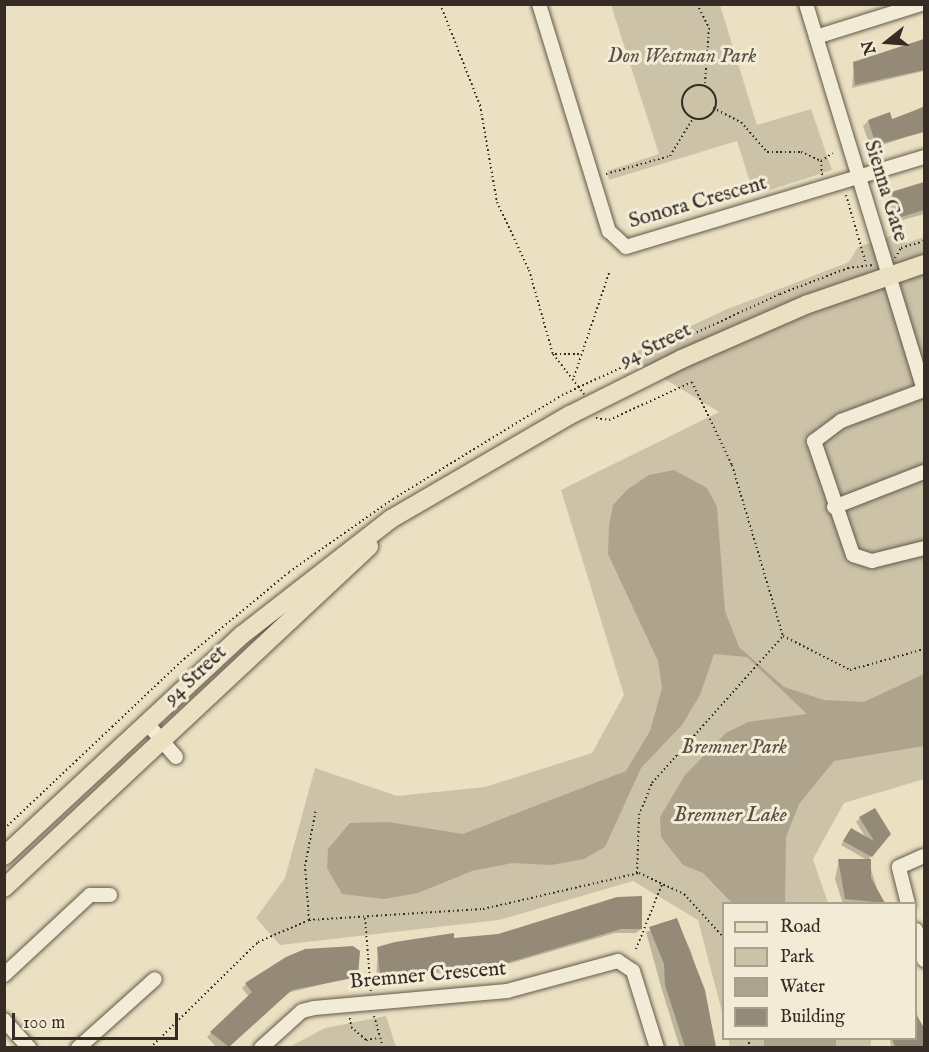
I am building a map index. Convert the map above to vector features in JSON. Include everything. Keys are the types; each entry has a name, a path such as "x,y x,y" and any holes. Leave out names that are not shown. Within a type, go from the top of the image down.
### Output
{"main road":[{"name":"94 Street","path":"4,856 146,722 333,561 423,502 589,405 727,338 889,275 924,264"},
{"name":"94 Street","path":"4,888 423,502"}],"street":[{"name":"Sonora Crescent","path":"539,4 609,231 619,244 638,245 924,157"},
{"name":"Sienna Gate","path":"806,4 924,390"},
{"path":"816,37 921,4"},
{"path":"924,390 841,421 815,438 848,548 862,559 924,548"},
{"path":"834,507 924,472"},
{"path":"146,722 176,757"},
{"path":"908,902 898,867 924,856"},
{"path":"4,975 90,895 110,895"},
{"path":"917,937 924,960"},
{"name":"Bremner Crescent","path":"261,1047 302,1011 314,1008 507,991 618,961 633,971 657,1047"},
{"path":"78,1047 155,979"},
{"path":"4,1020 29,1047"}],"path":[{"path":"440,4 480,105 493,191 529,270 553,354 574,377 589,405 605,421 692,382 732,465 783,636 850,670 924,649"},
{"path":"692,120 704,119 713,108 715,98 705,83 709,28 697,4"},
{"path":"692,120 684,111 684,98 692,86 705,83"},
{"path":"713,108 741,122 767,152 801,152 821,161"},
{"path":"606,174 670,156 692,120"},
{"path":"821,161 833,153"},
{"path":"821,161 822,175"},
{"path":"846,195 866,265"},
{"path":"574,377 609,273"},
{"path":"553,354 582,354"},
{"path":"637,873 639,815 652,783 783,636"},
{"path":"309,920 305,867 316,809"},
{"path":"150,1047 248,950 281,928 309,920 483,909 637,873 663,882 708,915 722,936"},
{"path":"636,949 663,882"},
{"path":"364,918 371,990"},
{"path":"374,1016 383,1047"},
{"path":"350,1018 351,1027 366,1040 380,1038"}],"green space":[{"name":"Don Westman Park","path":"611,5 720,5 757,125 811,109 832,170 754,195 737,141 609,180 607,171 659,154"},
{"name":"Bremner Park","path":"896,234 906,243 924,237 924,779 844,803 813,859 828,902 722,902 722,1012 698,920 633,881 499,920 280,945 256,918 285,878 315,768 397,796 485,787 592,753 624,695 561,490 719,412 627,356 725,310 849,262 858,247"},
{"path":"386,1016 396,1047 289,1047 325,1028"},
{"path":"729,1040 871,1040 871,1048 729,1048"}],"water":[{"name":"Bremner Lake","path":"674,470 707,488 717,507 725,611 739,647 784,687 824,700 864,702 924,674 924,746 834,761 799,804 786,837 785,902 731,902 703,873 683,865 661,837 660,817 685,775 726,733 748,722 807,714 747,657 714,654 700,695 682,725 641,768 605,847 584,859 551,865 513,863 472,871 418,893 384,899 342,894 327,868 328,849 350,823 388,822 463,834 626,771 650,731 662,688 658,661 608,554 609,526 613,505 628,489 649,475"},
{"path":"764,1040 836,1040 836,1047 764,1047"}],"building":[{"path":"924,39 924,70 855,85 853,62"},
{"path":"924,107 924,132 876,145 868,120 890,112 892,119"},
{"path":"924,182 924,210 898,218 891,192"},
{"path":"875,808 891,834 872,857 843,841 851,828 874,841 859,817"},
{"path":"838,859 871,859 871,878 884,902 845,899"},
{"path":"642,896 642,929 621,929 503,964 380,976 377,947 454,933 454,938 498,934 617,897"},
{"path":"677,918 705,990 716,1047 685,1047 665,985 664,964 649,927"},
{"path":"353,946 360,951 358,977 292,990 229,1047 210,1032 252,992 245,983 286,957 305,949"},
{"path":"917,1016 924,1028 924,1047 895,1047 893,1040 917,1040"}]}
